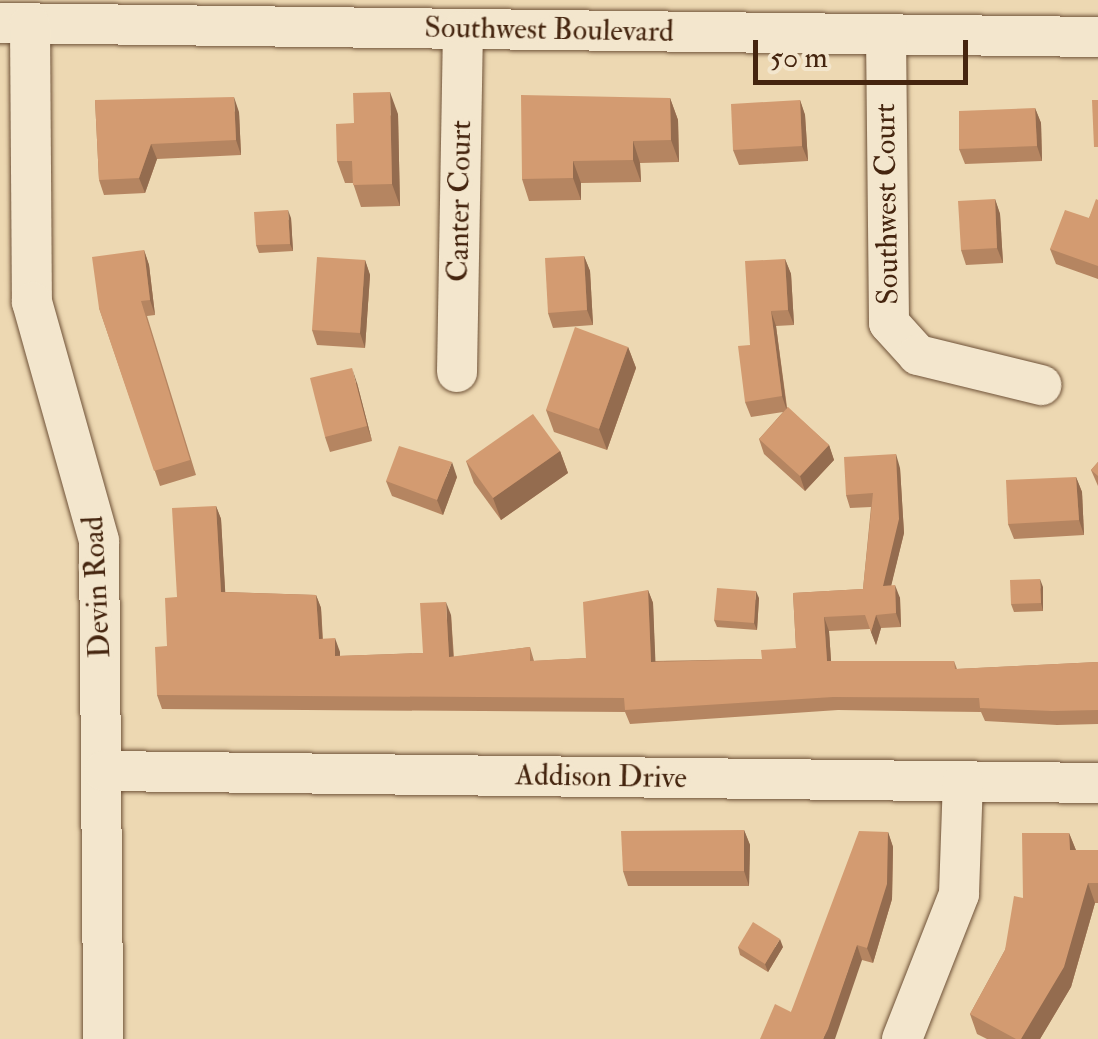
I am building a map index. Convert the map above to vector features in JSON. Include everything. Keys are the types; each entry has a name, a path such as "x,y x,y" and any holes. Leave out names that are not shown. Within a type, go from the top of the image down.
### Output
{"street":[{"name":"Southwest Boulevard","path":"15,24 1098,36"},
{"name":"Devin Road","path":"15,24 32,302 40,355 95,509 104,771 103,1039"},
{"name":"Canter Court","path":"457,372 463,31"},
{"name":"Southwest Court","path":"886,34 889,323 918,355 1041,385"},
{"name":"Addison Drive","path":"104,771 1098,782"},
{"path":"902,1039 950,932 963,782"}],"building":[{"path":"390,92 392,184 353,185 352,161 337,161 336,124 354,123 353,93"},
{"path":"521,95 670,98 671,140 633,141 633,160 573,161 573,178 522,179"},
{"path":"234,97 236,140 151,144 139,178 99,180 95,100"},
{"path":"800,100 802,146 733,150 731,104"},
{"path":"1092,100 1098,100 1098,147 1094,147"},
{"path":"1035,108 1037,146 959,149 959,111"},
{"path":"995,199 997,248 961,250 958,201"},
{"path":"1096,199 1098,266 1050,249 1065,210 1089,218"},
{"path":"288,210 290,244 256,245 254,212"},
{"path":"144,250 150,300 141,301 190,460 154,471 99,308 92,257"},
{"path":"584,256 587,310 548,313 545,258"},
{"path":"317,257 365,260 360,333 312,330"},
{"path":"785,259 788,310 771,311 782,396 745,402 738,346 750,345 745,261"},
{"path":"575,327 628,347 599,429 546,410"},
{"path":"352,368 367,426 325,437 310,378"},
{"path":"788,407 829,445 800,476 759,439"},
{"path":"533,414 560,451 493,498 466,461"},
{"path":"399,446 452,462 437,500 386,481"},
{"path":"896,454 899,519 883,586 895,585 896,613 876,615 871,632 865,615 824,617 827,661 954,661 955,669 1098,662 1098,710 980,708 979,698 833,697 625,710 624,698 157,695 155,647 167,646 165,598 177,597 172,508 216,506 221,592 316,595 319,639 335,638 335,656 423,653 420,603 446,602 449,657 530,647 530,661 586,658 583,602 648,590 651,662 762,659 761,650 796,648 793,593 863,589 873,493 846,495 844,457"},
{"path":"1076,477 1079,520 1008,524 1006,480"},
{"path":"1040,579 1041,603 1011,604 1010,580"},
{"path":"717,588 756,591 754,623 714,620"},
{"path":"744,830 744,871 623,871 621,831"},
{"path":"859,831 888,832 887,884 867,948 857,945 823,1039 760,1039 775,1004 791,1012"},
{"path":"1022,833 1069,833 1070,850 1098,850 1098,883 1088,883 1064,967 1021,1039 1016,1039 970,1014 1005,950 1014,896 1023,898"},
{"path":"753,922 780,939 765,964 738,947"}]}
